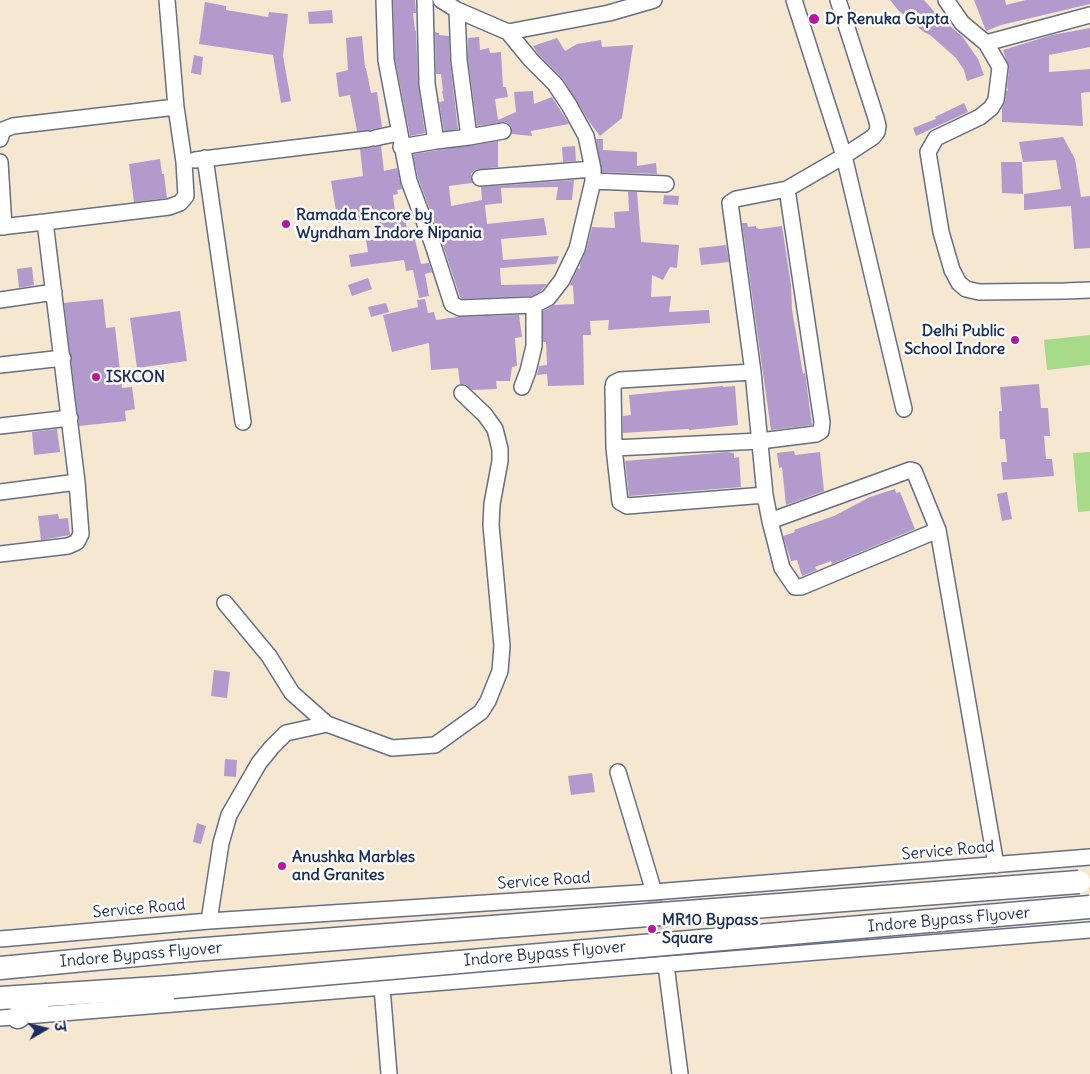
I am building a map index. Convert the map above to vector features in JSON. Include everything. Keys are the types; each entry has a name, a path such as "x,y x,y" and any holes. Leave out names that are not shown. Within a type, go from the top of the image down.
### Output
{"highway":[{"name":"Indore Bypass Flyover","path":"0,968 178,951 1085,881"},
{"name":"Indore Bypass Flyover","path":"0,998 173,987 1090,907"},
{"path":"9,1017 45,995"}],"street":[{"path":"0,162 2,227 169,207 180,203 186,196 184,162 176,107 167,0"},
{"path":"384,0 386,60 408,181 432,242 452,304 460,308 534,305 548,298 562,280 577,249 593,175 586,136 555,84 531,60 508,32 457,10 441,0"},
{"path":"425,0 427,84 436,141"},
{"path":"508,32 609,13 654,0"},
{"path":"794,0 844,156 904,409"},
{"path":"838,0 878,126 877,132 873,137 844,156 787,189 736,199 730,203 752,372 765,495 782,568 795,587 802,587 938,530"},
{"path":"946,0 962,23 986,42 1000,67 996,100 991,108 980,117 936,138 928,152 940,232 952,270 959,283 966,289 979,292 1066,292 1090,290"},
{"path":"457,10 458,60 469,137"},
{"path":"986,42 1090,15"},
{"path":"0,139 3,130 13,126 176,107"},
{"path":"184,162 371,138 436,141 502,131"},
{"path":"205,158 243,422"},
{"path":"480,178 593,175 666,184"},
{"path":"614,448 760,441 816,434 820,431 822,427 787,189"},
{"path":"0,554 68,546 77,542 82,534 63,358 45,222"},
{"path":"0,300 54,292"},
{"path":"522,387 534,346 534,305"},
{"path":"0,365 63,358"},
{"path":"752,372 617,381 613,387 614,448 620,502 624,506 765,495"},
{"path":"225,603 269,656 292,693 327,724 392,748 435,745 481,712 488,701 500,671 502,646 491,525 492,504 500,461 500,448 495,429 485,415 462,393"},
{"path":"0,426 70,418"},
{"path":"770,521 910,470 916,473 938,530 996,865"},
{"path":"0,492 77,482"},
{"path":"209,921 221,842 229,815 259,763 286,733 327,724"},
{"path":"618,772 654,892"},
{"name":"Service Road","path":"0,939 209,921 654,892 1090,857"},
{"path":"9,1017 1090,930"},
{"path":"666,965 680,1074"},
{"path":"382,987 389,1074"}],"green space":[{"path":"1090,335 1090,365 1047,370 1044,340"},
{"path":"1090,452 1090,511 1078,512 1073,453"}],"building":[{"path":"393,0 415,0 416,13 413,13 416,31 418,84 425,133 410,136 395,59"},
{"path":"890,0 924,0 938,16 962,36 978,59 984,75 967,81 964,70 956,58 898,10"},
{"path":"974,0 1005,0 1006,5 1026,0 1090,0 1090,4 1001,25 986,31"},
{"path":"205,2 226,6 226,10 268,17 269,12 288,14 283,56 291,101 281,103 273,55 199,44"},
{"path":"332,10 333,23 309,24 308,12"},
{"path":"1090,28 1090,47 1049,55 1049,72 1090,69 1090,92 1081,93 1083,126 1002,122 1002,108 1005,102 1006,91 1008,90 1009,68 1003,50 1052,35"},
{"path":"435,32 439,33 439,35 449,36 458,129 444,131 439,102 444,101 441,74 436,74"},
{"path":"362,36 365,68 371,93 377,92 382,127 357,131 350,95 339,97 336,73 348,70 346,38"},
{"path":"479,37 480,50 489,48 490,53 501,52 503,87 506,87 508,97 495,99 498,120 516,112 514,92 533,91 534,104 552,97 569,124 531,131 532,136 512,134 510,125 506,122 477,126 468,59 468,38"},
{"path":"557,38 565,51 577,44 601,40 602,47 633,45 622,118 600,136 563,79 538,54 533,46"},
{"path":"194,55 203,57 201,75 191,73"},
{"path":"964,103 968,112 916,136 913,128 936,119 935,117"},
{"path":"1063,137 1075,159 1081,197 1090,196 1090,248 1074,249 1071,206 1024,210 1024,194 1061,189 1056,160 1023,162 1019,142"},
{"path":"596,139 603,139 603,150 637,152 637,166 656,163 657,174 602,172"},
{"path":"498,141 498,167 475,170 471,174 472,183 449,186 451,206 482,200 481,187 574,180 572,200 556,200 558,187 501,188 502,203 485,205 487,224 544,218 547,235 501,239 503,260 559,256 556,264 500,268 501,285 547,284 540,292 532,296 462,299 418,178 413,154"},
{"path":"381,146 384,171 397,168 402,189 397,190 398,194 393,195 395,212 403,210 407,229 412,228 421,264 429,263 432,272 425,274 429,296 419,298 413,270 406,271 404,260 351,267 349,255 368,252 366,240 379,233 377,219 338,223 331,181 363,176 360,149"},
{"path":"575,146 576,161 563,162 562,147"},
{"path":"160,159 167,198 134,202 129,164"},
{"path":"1001,162 1022,162 1023,194 1002,193"},
{"path":"628,192 637,192 641,242 679,245 677,268 670,267 663,280 652,275 651,297 671,296 669,312 709,310 710,323 608,330 609,320 590,321 591,335 583,335 584,385 548,386 547,374 537,375 539,366 547,365 546,342 543,342 543,311 554,305 574,304 573,286 570,285 578,268 580,269 592,227 615,228 614,212 629,211"},
{"path":"664,195 679,196 678,205 663,204"},
{"path":"742,223 747,223 748,227 756,226 756,228 760,229 782,226 791,285 792,310 803,374 805,373 812,425 771,430"},
{"path":"726,245 729,262 701,265 699,248"},
{"path":"32,267 34,285 19,288 17,269"},
{"path":"368,278 372,289 352,296 348,285"},
{"name":"ISKCON","path":"103,299 106,328 115,327 122,388 132,387 135,409 125,411 126,421 79,426 64,303"},
{"path":"425,299 428,313 434,312 436,320 457,317 519,315 522,337 515,338 517,366 512,367 510,381 496,381 497,389 472,390 465,384 460,384 458,368 431,370 429,343 392,352 383,315 418,307 417,300"},
{"path":"386,303 389,312 371,317 368,307"},
{"path":"180,311 187,361 137,368 130,318"},
{"path":"1039,384 1041,408 1048,408 1050,436 1044,436 1046,459 1052,459 1054,476 1003,480 1001,462 1007,462 1005,439 1000,439 999,411 1002,411 1000,387"},
{"path":"735,386 738,425 689,430 623,433 623,416 631,415 629,395"},
{"path":"57,429 60,452 34,455 32,432"},
{"path":"794,451 795,455 820,452 824,491 786,505 782,467 779,468 777,453"},
{"path":"727,452 734,453 734,458 739,457 741,487 629,496 625,461"},
{"path":"895,489 896,493 900,492 915,529 832,564 831,561 815,567 817,570 802,576 797,560 791,561 783,536 795,532 794,530 834,516 870,497"},
{"path":"1007,492 1012,519 1002,521 997,494"},
{"path":"58,514 59,519 68,518 70,535 41,540 38,516"},
{"path":"214,670 230,672 227,698 211,696"},
{"path":"225,759 237,760 236,777 224,776"},
{"path":"592,773 595,792 571,795 568,776"},
{"path":"197,823 206,826 201,844 193,842"}],"tunnel":[{"path":"654,892 666,965"}],"place":[{"name":"Dr Renuka Gupta","path":"814,19"},
{"name":"Ramada Encore by Wyndham Indore Nipania","path":"286,224"},
{"name":"Delhi Public School Indore","path":"1015,340"},
{"name":"ISKCON","path":"96,377"},
{"name":"Anushka Marbles and Granites","path":"282,866"},
{"name":"MR10 Bypass Square","path":"652,929"}]}
